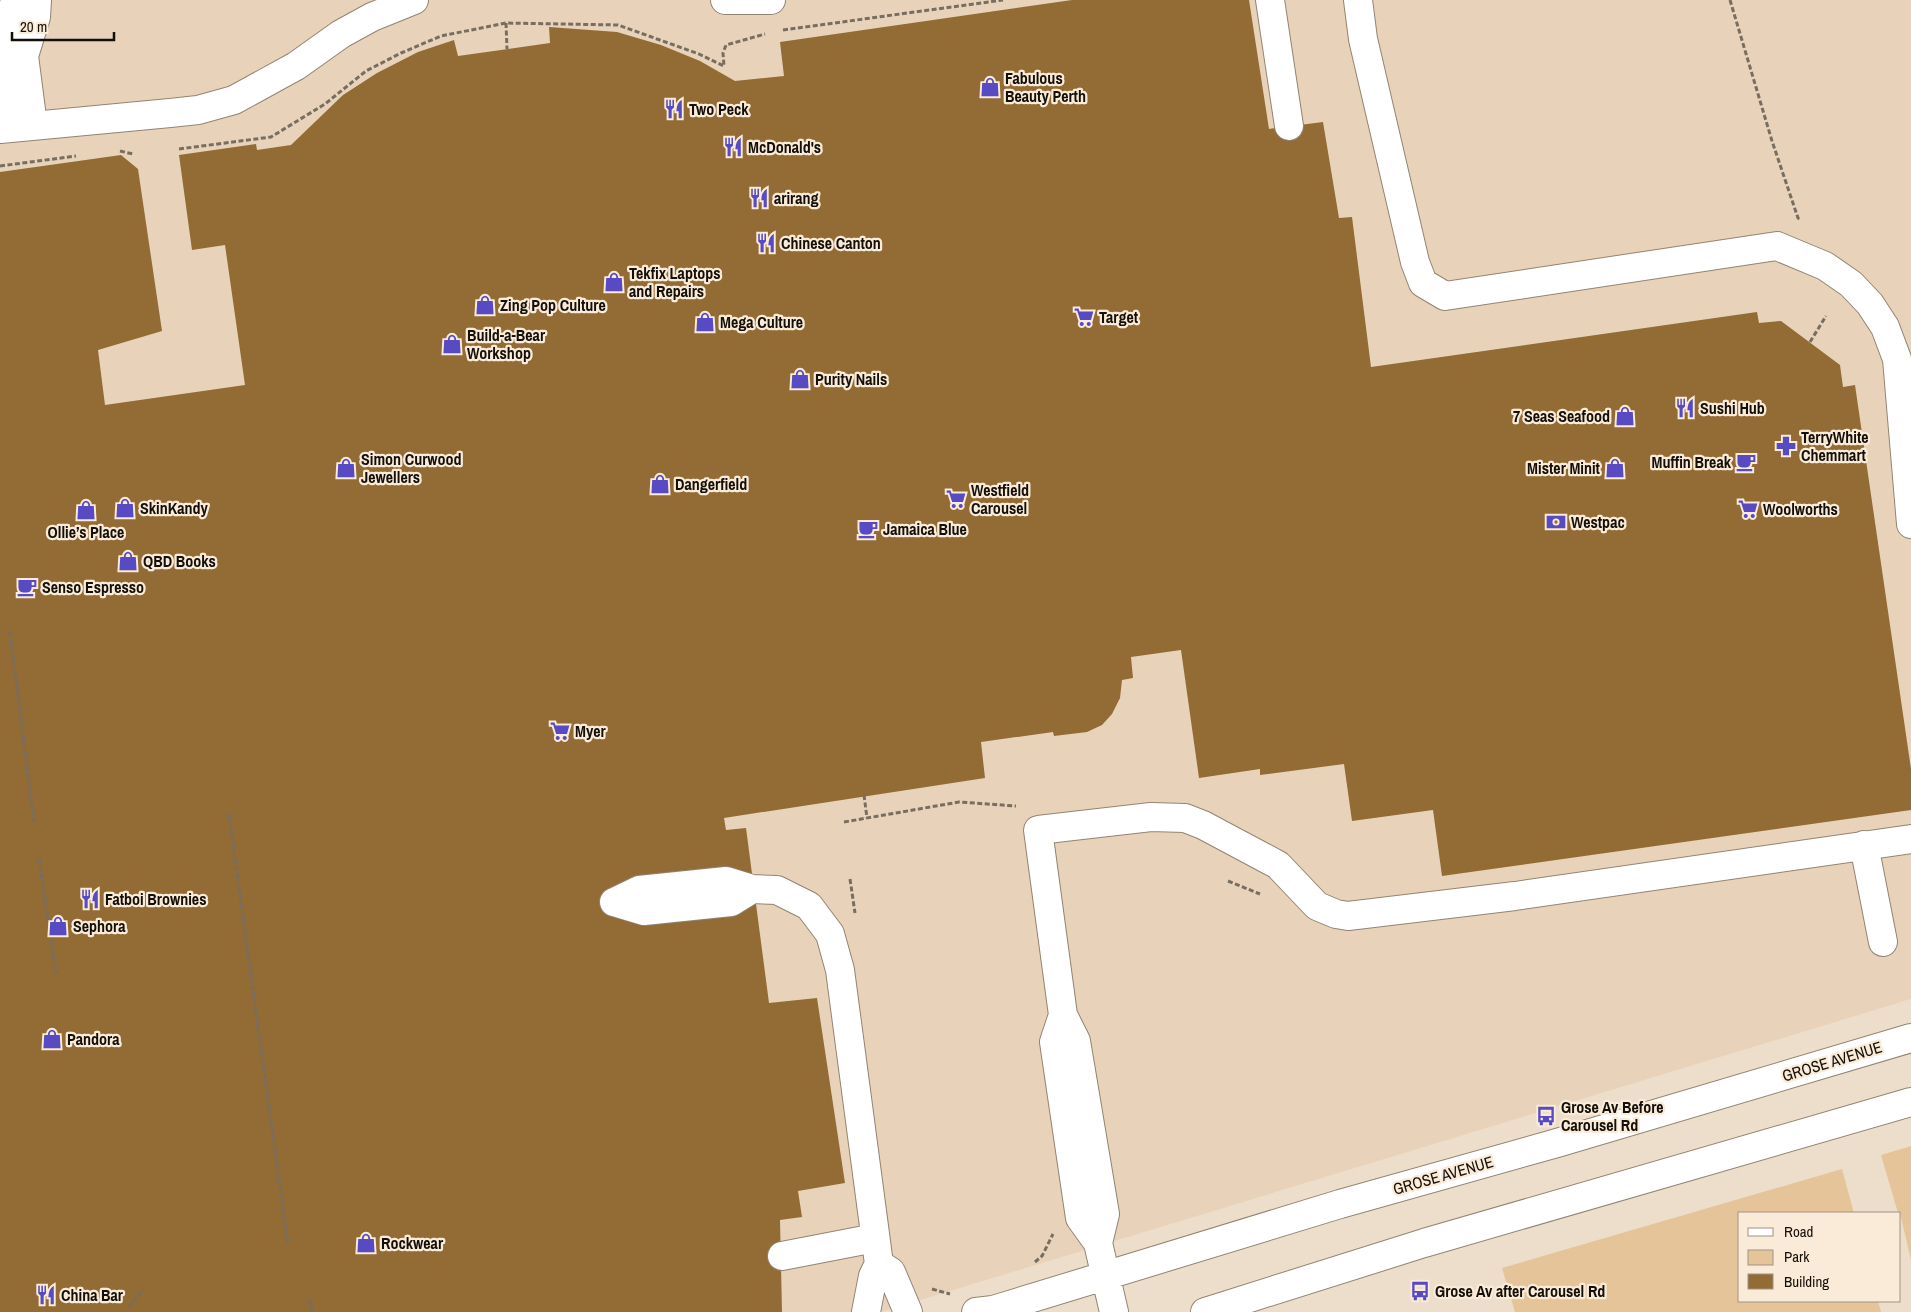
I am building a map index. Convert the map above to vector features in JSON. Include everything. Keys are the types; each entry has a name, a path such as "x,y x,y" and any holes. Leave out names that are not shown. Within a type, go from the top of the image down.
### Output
{"street":[{"path":"15,0 1,51 15,127"},
{"path":"15,127 24,56 36,17 37,0"},
{"path":"15,127 198,110 234,100 296,66 341,34 372,17 414,0"},
{"path":"725,0 771,0"},
{"path":"1270,0 1289,126"},
{"path":"1358,0 1368,59 1415,262 1424,283 1445,296 1778,246 1824,266 1851,284 1870,304 1904,357 1911,524"},
{"path":"1114,1312 1098,1243 1080,1218 1054,1042 1063,1015 1038,830 1151,816 1185,818 1203,825 1278,865 1317,906 1336,914 1348,916 1515,896 1911,839"},
{"path":"1864,845 1884,942"},
{"path":"752,888 777,890 809,906 830,934 840,970 877,1251 866,1312"},
{"name":"GROSE AVENUE","path":"976,1312 993,1310 1340,1204 1548,1146 1911,1038"},
{"path":"1205,1312 1424,1243 1911,1102"},
{"path":"782,1256 877,1251"},
{"path":"877,1251 891,1272 908,1312"}],"path":[{"path":"1730,0 1772,142 1798,218 1806,224"},
{"path":"179,149 228,145 271,137 325,104 366,71 401,53 441,36 506,23 507,49"},
{"path":"111,152 133,154"},
{"path":"0,166 81,156"},
{"path":"1810,342 1826,316"},
{"path":"10,632 34,822"},
{"path":"864,795 867,818"},
{"path":"844,822 959,802 1006,807 1026,805"},
{"path":"229,814 288,1245"},
{"path":"40,859 56,973"},
{"path":"850,879 856,917"},
{"path":"1228,881 1264,896"},
{"path":"1029,1269 1042,1256 1054,1231"},
{"path":"927,1287 954,1295"},
{"path":"130,1307 143,1290"},
{"path":"309,1299 313,1312"}],"shaded area":[{"name":"Westfield Carousel","path":"0,0 1911,0 1911,999 881,1312 0,1312"}],"green space":[{"path":"1911,1146 1911,1260 1901,1212 1898,1212 1881,1155"},
{"path":"1842,1169 1854,1212 1738,1212 1738,1302 1878,1302 1881,1312 1515,1312 1502,1268"}],"building":[{"name":"Westfield Carousel","path":"1072,0 1249,0 1269,129 1323,122 1339,218 1352,217 1371,367 1757,312 1759,323 1781,321 1840,365 1843,387 1855,385 1911,769 1911,810 1442,876 1433,810 1352,821 1344,764 1260,775 1260,769 1199,778 1181,650 1131,657 1133,678 1122,680 1120,698 1112,714 1102,725 1087,732 1054,736 1053,732 981,742 985,778 724,818 726,830 746,828 769,1003 817,998 845,1183 798,1191 802,1217 780,1220 782,1312 0,1312 0,172 121,155 138,169 162,331 98,350 105,405 245,385 225,245 192,250 179,155 256,144 257,150 291,145 343,95 377,73 418,52 454,40 458,56 550,43 549,27 617,32 661,45 700,61 735,81 784,76 780,42"}],"place":[{"name":"Fabulous Beauty Perth","path":"990,87"},
{"name":"Two Peck","path":"674,109"},
{"name":"McDonald's","path":"733,147"},
{"name":"arirang","path":"759,198"},
{"name":"Chinese Canton","path":"766,243"},
{"name":"Tekfix Laptops and Repairs","path":"614,282"},
{"name":"Zing Pop Culture","path":"485,305"},
{"name":"Target","path":"1084,317"},
{"name":"Mega Culture","path":"705,322"},
{"name":"Build-a-Bear Workshop","path":"452,344"},
{"name":"Purity Nails","path":"800,379"},
{"name":"Sushi Hub","path":"1685,408"},
{"name":"7 Seas Seafood","path":"1625,416"},
{"name":"TerryWhite Chemmart","path":"1786,446"},
{"name":"Muffin Break","path":"1746,462"},
{"name":"Simon Curwood Jewellers","path":"346,468"},
{"name":"Mister Minit","path":"1615,468"},
{"name":"Dangerfield","path":"660,484"},
{"name":"Westfield Carousel","path":"956,499"},
{"name":"SkinKandy","path":"125,508"},
{"name":"Woolworths","path":"1748,509"},
{"name":"Ollie’s Place","path":"86,510"},
{"name":"Westpac","path":"1556,522"},
{"name":"Jamaica Blue","path":"868,529"},
{"name":"QBD Books","path":"128,561"},
{"name":"Senso Espresso","path":"27,587"},
{"name":"Myer","path":"560,731"},
{"name":"Fatboi Brownies","path":"90,899"},
{"name":"Sephora","path":"58,926"},
{"name":"Pandora","path":"52,1039"},
{"name":"Grose Av Before Carousel Rd","path":"1546,1116"},
{"name":"Rockwear","path":"366,1243"},
{"name":"Grose Av after Carousel Rd","path":"1420,1291"},
{"name":"China Bar","path":"46,1295"}]}
